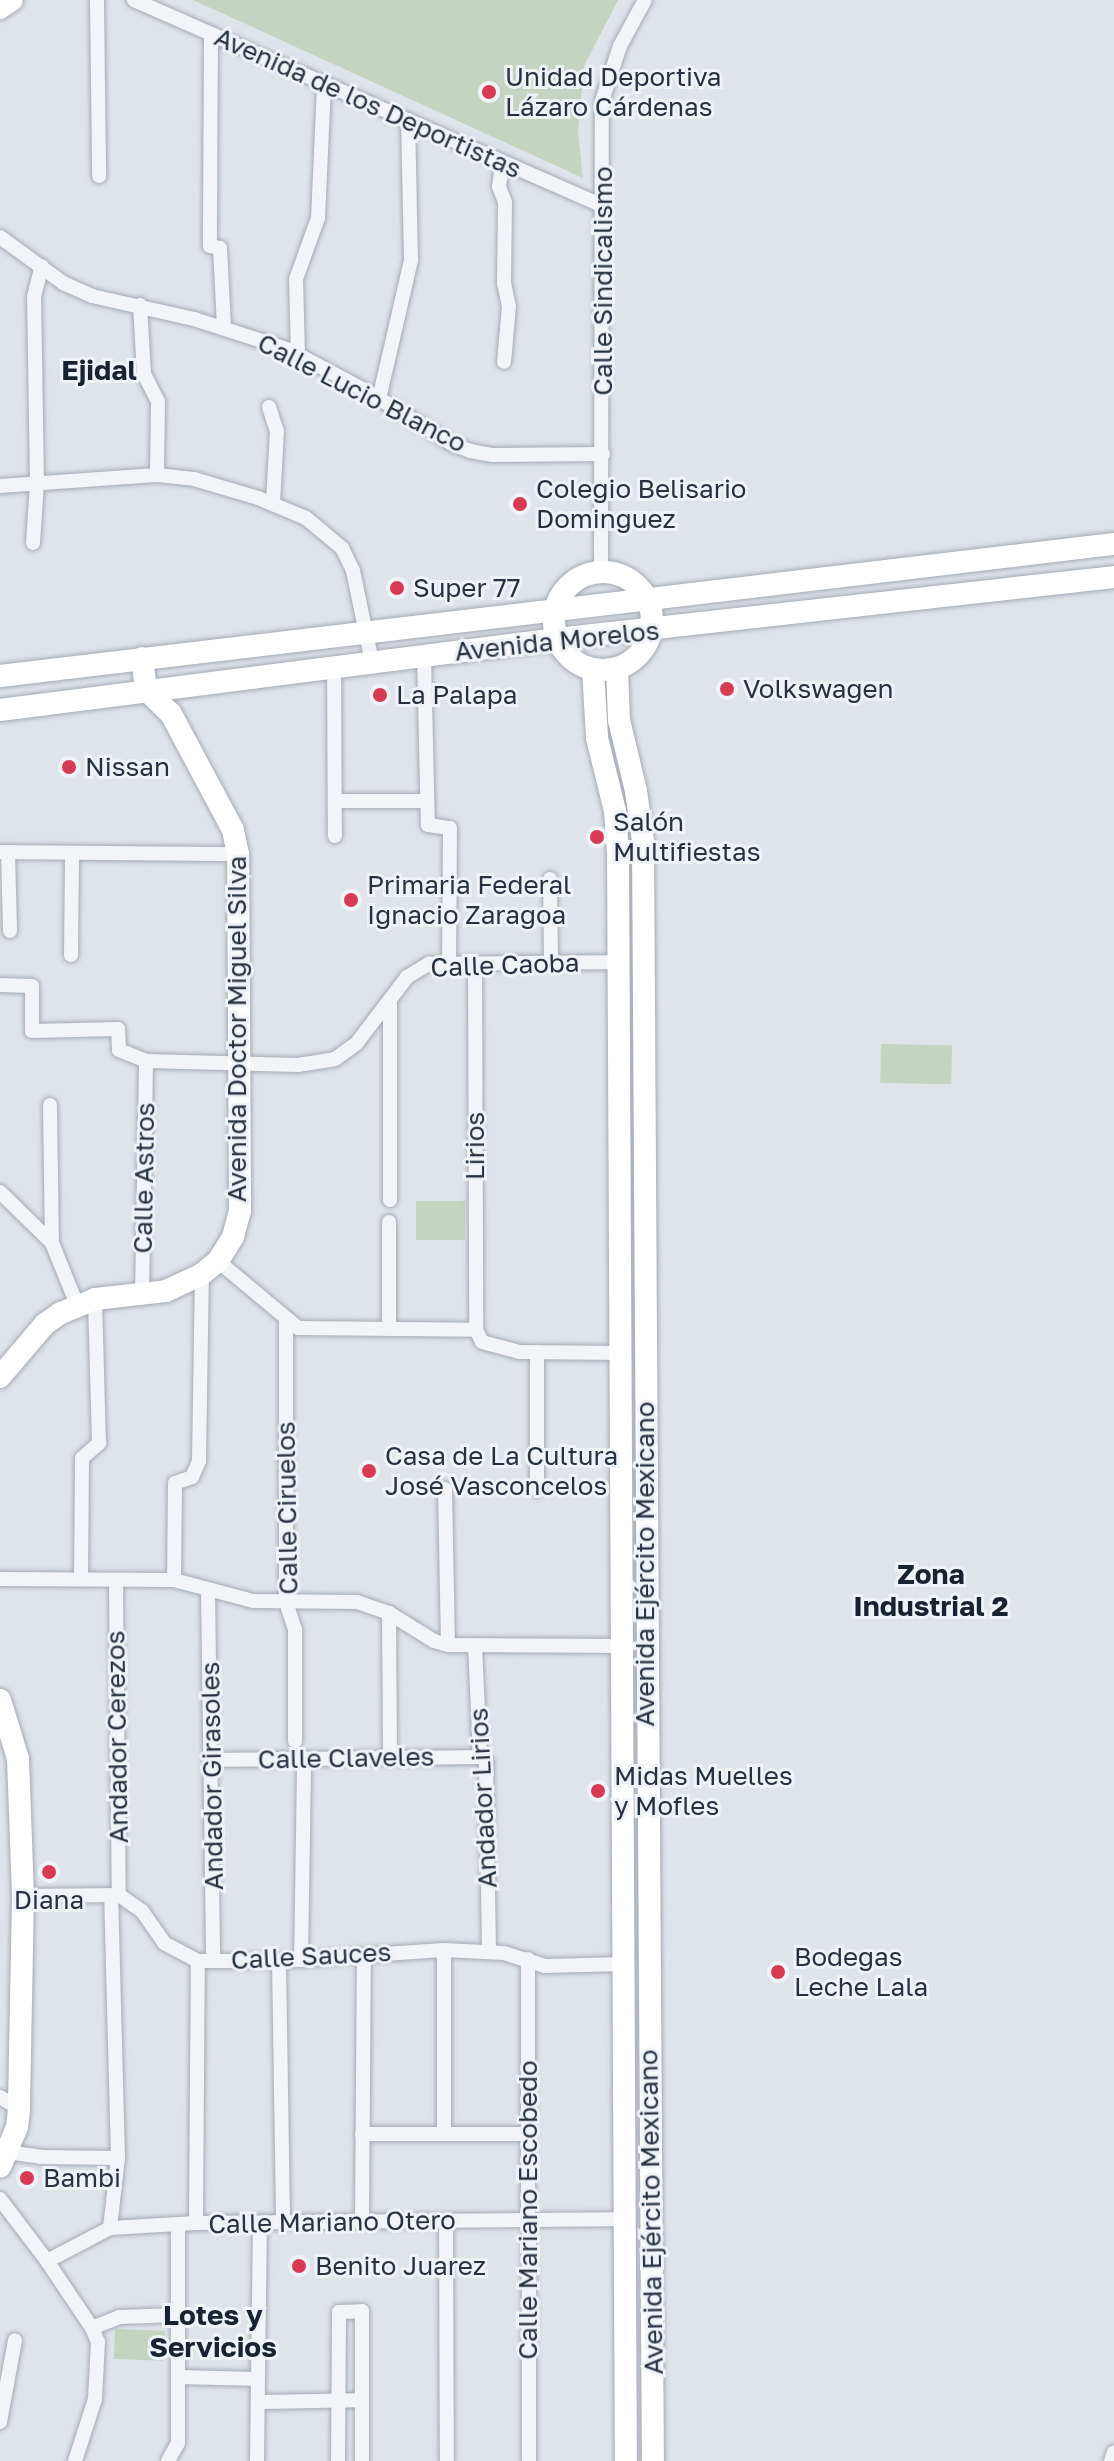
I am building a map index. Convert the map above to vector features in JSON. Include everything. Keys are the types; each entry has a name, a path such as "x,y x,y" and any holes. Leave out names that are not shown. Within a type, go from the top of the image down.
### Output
{"street":[{"path":"0,8 12,0"},
{"path":"97,0 99,176"},
{"name":"Avenida de los Deportistas","path":"134,0 603,206"},
{"name":"Calle Sindicalismo","path":"601,571 602,101 620,46 645,0"},
{"path":"211,34 210,246 220,248 224,327"},
{"path":"298,355 296,279 318,218 324,84"},
{"path":"379,399 411,260 408,120"},
{"path":"502,163 499,187 505,202 504,283 509,306 504,362"},
{"name":"Calle Lucio Blanco","path":"0,237 63,283 92,296 224,327 298,355 379,399 452,444 470,451 492,455 603,454"},
{"path":"33,543 37,483 34,297 42,266"},
{"path":"140,305 144,374 158,401 157,475"},
{"path":"269,407 277,431 273,503"},
{"path":"0,486 157,475 194,479 273,503 306,518 342,548 353,571 369,630 372,662"},
{"name":"Avenida Morelos","path":"0,676 1114,544"},
{"path":"1038,552 1041,586"},
{"path":"601,571 628,578 647,597 652,631 639,655 617,669 593,670 567,655 557,639 555,611 571,583 601,571"},
{"name":"Avenida Morelos","path":"0,710 557,639 652,631 1114,577"},
{"path":"424,655 428,825 450,828 449,963"},
{"path":"142,658 146,690"},
{"path":"334,666 335,836"},
{"name":"Avenida Ejército Mexicano","path":"617,669 619,720 641,826 645,1154 634,1491 624,1646 626,2461"},
{"name":"Avenida Ejército Mexicano","path":"593,670 597,738 616,829 618,880 622,1353 634,1491 647,1790 653,2461"},
{"name":"Avenida Doctor Miguel Silva","path":"146,690 171,714 233,830 238,854 240,1211 233,1237 210,1268"},
{"path":"335,801 427,801"},
{"path":"616,829 641,826"},
{"path":"10,931 4,852 238,854"},
{"path":"71,955 72,853"},
{"path":"550,879 551,963"},
{"path":"618,880 643,880"},
{"name":"Calle Caoba","path":"146,1061 298,1065 335,1059 356,1044 414,970 429,964 619,962"},
{"name":"Lirios","path":"475,963 476,1330"},
{"path":"0,985 32,986 32,1031 118,1029 119,1050 146,1061"},
{"path":"390,1003 390,1200"},
{"name":"Calle Astros","path":"142,1295 146,1061"},
{"path":"50,1105 52,1243"},
{"path":"621,1154 645,1154"},
{"path":"0,1192 52,1243 86,1303 99,1443 82,1458 81,1579"},
{"path":"389,1222 389,1329"},
{"path":"1,1372 45,1324 86,1303 183,1286 210,1268"},
{"path":"210,1268 286,1321 305,1330 476,1330 482,1342 519,1352 622,1353"},
{"path":"174,1580 175,1483 192,1477 199,1461 210,1268"},
{"name":"Calle Ciruelos","path":"286,1321 286,1602 295,1629 295,1741"},
{"path":"537,1352 537,1490"},
{"path":"445,1489 448,1645"},
{"path":"0,1579 174,1580 253,1601 357,1602 389,1613 434,1641 448,1645 624,1646"},
{"name":"Andador Cerezos","path":"110,2228 118,2158 116,1580"},
{"name":"Andador Girasoles","path":"196,2223 212,1760 208,1591"},
{"path":"389,1613 390,1758"},
{"name":"Andador Lirios","path":"475,1645 480,1757 486,1761 489,1951"},
{"path":"0,1700 18,1759 11,1807 23,1896 4,2160 118,2158"},
{"name":"Calle Claveles","path":"212,1760 480,1757"},
{"path":"301,1960 304,1758"},
{"path":"624,1790 647,1790"},
{"path":"23,1896 115,1895"},
{"name":"Calle Sauces","path":"115,1895 142,1911 164,1943 206,1961 301,1960 444,1950 489,1951 545,1966 624,1964"},
{"path":"444,1950 444,2133"},
{"path":"362,2222 364,1956"},
{"name":"Calle Mariano Escobedo","path":"528,1959 529,2461"},
{"path":"279,1961 283,2223"},
{"path":"624,2114 650,2113"},
{"path":"362,2134 527,2134"},
{"path":"0,2199 47,2261 98,2342 95,2399 75,2461"},
{"name":"Calle Mariano Otero","path":"47,2261 110,2228 196,2223 625,2219"},
{"path":"446,2221 447,2461"},
{"path":"257,2461 260,2223"},
{"path":"168,2461 178,2443 178,2224"},
{"path":"338,2461 339,2312 362,2311 362,2461"},
{"path":"92,2328 119,2317 178,2315"},
{"path":"0,2422 15,2340"},
{"path":"178,2377 258,2379"},
{"path":"258,2402 361,2400"},
{"path":"627,2437 653,2437"},
{"path":"1111,2461 1114,2452"}],"green space":[{"name":"Unidad Deportiva Lázaro Cárdenas","path":"193,0 618,0 584,66 578,132 583,178"},
{"path":"881,1044 952,1045 951,1084 880,1083"},
{"path":"416,1201 465,1201 465,1240 416,1240"},
{"path":"115,2329 165,2331 164,2361 114,2359"}],"place":[{"name":"Unidad Deportiva Lázaro Cárdenas","path":"489,92"},
{"name":"Colegio Belisario Dominguez","path":"520,504"},
{"name":"Super 77","path":"397,588"},
{"name":"Volkswagen","path":"727,689"},
{"name":"La Palapa","path":"380,695"},
{"name":"Nissan","path":"69,767"},
{"name":"Salón Multifiestas","path":"597,837"},
{"name":"Primaria Federal Ignacio Zaragoa","path":"351,900"},
{"name":"Casa de La Cultura José Vasconcelos","path":"369,1471"},
{"name":"Midas Muelles y Mofles","path":"598,1791"},
{"name":"Diana","path":"49,1872"},
{"name":"Bodegas Leche Lala","path":"778,1972"},
{"name":"Bambi","path":"27,2178"},
{"name":"Benito Juarez","path":"299,2266"}],"district":[{"name":"Ejidal","path":"99,370"},
{"name":"Zona Industrial 2","path":"931,1590"},
{"name":"Lotes y Servicios","path":"213,2331"}]}
